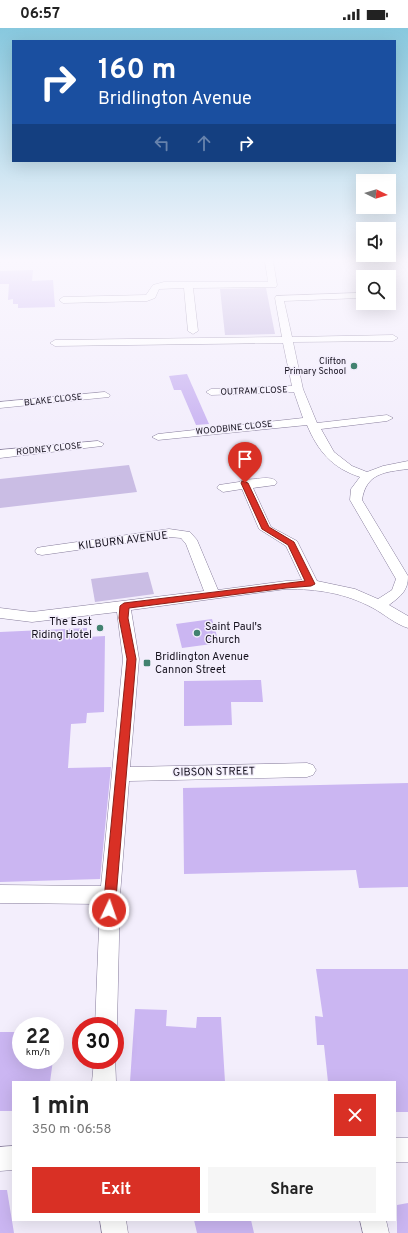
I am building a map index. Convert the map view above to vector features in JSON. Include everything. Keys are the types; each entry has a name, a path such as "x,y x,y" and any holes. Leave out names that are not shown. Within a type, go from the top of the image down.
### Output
{"street":[{"path":"192,317 193,331"},
{"path":"283,317 298,389 312,424 329,454 348,469 368,476"},
{"path":"55,343 393,338"},
{"name":"OUTRAM CLOSE","path":"210,392 298,389"},
{"name":"BLAKE CLOSE","path":"0,405 105,395"},
{"name":"WOODBINE CLOSE","path":"158,436 387,418"},
{"name":"RODNEY CLOSE","path":"0,454 98,444"},
{"path":"380,604 398,592 403,579 356,500 358,487 368,476 394,467 408,465"},
{"path":"223,488 245,484 271,482"},
{"path":"245,484 266,529 292,544 311,584"},
{"name":"KILBURN AVENUE","path":"42,552 169,534 185,536 192,543 213,596"},
{"path":"0,613 32,617 213,596 286,585 311,584 331,586 366,598 380,604 408,623"},
{"path":"106,1017 110,895 131,659 124,618 124,606"},
{"name":"GIBSON STREET","path":"121,774 307,770"},
{"path":"0,894 110,895"},
{"path":"104,1069 104,1081"},
{"path":"396,1150 408,1150"},
{"path":"0,1159 12,1158"},
{"path":"113,1221 115,1233"},
{"path":"373,1221 376,1233"}],"shaded area":[{"path":"223,317 272,317 275,334 225,335"},
{"path":"129,465 137,492 0,508 0,479"},
{"path":"148,572 154,594 95,602 91,579"}],"building":[{"path":"187,374 209,424 196,425 181,390 174,390 169,376"},
{"name":"Saint Paul's Church","path":"212,619 219,643 182,648 176,624"},
{"path":"87,628 87,637 105,636 104,712 87,713 86,723 71,724 68,768 111,767 100,879 0,882 0,632"},
{"path":"261,680 263,702 231,702 232,725 184,726 184,681"},
{"path":"408,783 408,887 359,888 356,870 184,874 183,788"},
{"path":"316,969 408,969 408,1112 396,1112 396,1081 328,1081 324,1045 317,1045 315,1016 323,1017"},
{"path":"135,1009 167,1010 166,1026 196,1028 197,1017 221,1017 225,1081 130,1081"},
{"path":"0,1032 12,1032 12,1069 52,1069 50,1081 12,1081 12,1111 0,1111"},
{"path":"0,1190 7,1190 14,1233 0,1233"},
{"path":"408,1203 408,1233 397,1233 397,1205"},
{"path":"194,1221 251,1221 254,1233 197,1233"}],"place":[{"name":"Clifton Primary School","path":"354,366"},
{"name":"The East Riding Hotel","path":"100,628"},
{"name":"Saint Paul's Church","path":"197,633"},
{"name":"Bridlington Avenue Cannon Street","path":"147,663"}],"route":[{"path":"109,910 131,659 124,618 124,606 213,596 286,585 311,584 292,544 266,529 245,483"}]}
